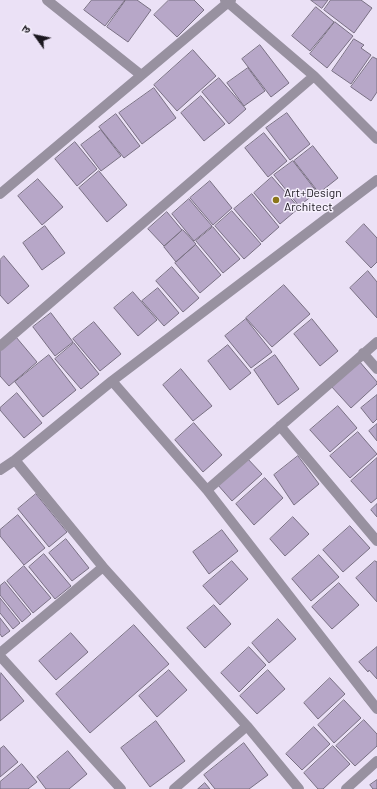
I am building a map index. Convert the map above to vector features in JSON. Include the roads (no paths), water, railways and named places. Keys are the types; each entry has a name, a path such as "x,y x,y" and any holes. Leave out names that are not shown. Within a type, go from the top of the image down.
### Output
{"street":[{"path":"47,0 141,75"},
{"path":"0,194 228,1 314,76 377,139"},
{"path":"0,346 314,76"},
{"path":"0,470 15,460 112,381 377,180"},
{"path":"207,490 377,342"},
{"path":"363,353 377,370"},
{"path":"112,381 207,490 377,709"},
{"path":"280,426 377,541"},
{"path":"15,460 103,567 247,726 299,789"},
{"path":"103,567 0,654 121,789"},
{"path":"174,789 247,726"},
{"path":"346,789 377,761"}],"place":[{"name":"Art+Design Architect","path":"276,200"}]}
